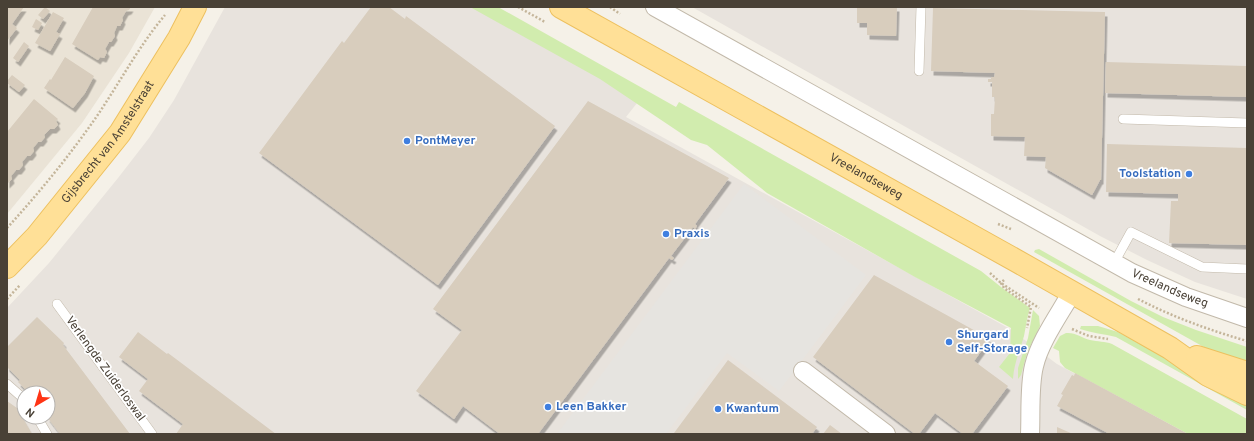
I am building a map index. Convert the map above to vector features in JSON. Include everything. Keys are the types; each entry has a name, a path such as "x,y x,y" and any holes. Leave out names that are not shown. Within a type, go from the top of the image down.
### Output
{"main road":[{"name":"Gijsbrecht van Amstelstraat","path":"7,267 36,236 120,133 179,38 195,7"},
{"name":"Vreelandseweg","path":"561,7 1072,292 1170,348 1208,375 1247,394"},
{"name":"Vreelandseweg","path":"1170,348 1247,373"}],"street":[{"name":"Vreelandseweg","path":"654,7 1132,273 1186,297 1247,318"},
{"path":"1030,434 1033,368 1037,355 1072,292"},
{"path":"803,371 886,434"}],"lane":[{"path":"919,71 921,7"},
{"path":"1123,118 1247,122"},
{"path":"1114,263 1131,232 1202,267 1247,269"},
{"name":"Verlengde Zuiderloswal","path":"57,304 152,434"},
{"path":"7,384 16,392"},
{"path":"42,425 47,434"}],"path":[{"name":"Gijsbrecht van Amstelstraat","path":"7,228 58,168 96,117 140,48 169,11"},
{"path":"1004,280 1002,283 1004,288 1032,309"},
{"path":"1013,290 1042,310"}],"shaded area":[{"path":"7,7 155,7 129,53 82,123 7,214"},
{"path":"225,7 473,7 641,98 626,117 1010,329 1057,364 1187,434 7,434 7,308 49,263 149,138 174,100"},
{"path":"692,7 1247,7 1247,299 1195,282 1100,236"},
{"path":"744,184 866,275 779,391 727,353 666,434 557,434"}],"green space":[{"path":"470,7 498,7 676,107 679,102 981,271 1030,308 1013,379 999,367 1010,353 1011,328 915,277 767,193 707,145 691,140 600,79"},
{"path":"1039,249 1131,301 1163,317 1247,347 1247,367 1202,346 1034,252 1035,250"},
{"path":"1033,310 1039,316 1040,326 1027,353 1021,375 1018,379 1018,368 1028,338"},
{"path":"1081,326 1098,326 1118,332 1247,403 1247,410 1116,337 1089,332 1080,329"},
{"path":"1066,333 1075,334 1090,340 1112,344 1247,419 1247,434 1188,434 1065,368 1060,362 1059,351 1053,348 1060,336"}],"building":[{"path":"7,7 24,7 12,24 17,28 7,41"},
{"path":"45,7 50,11 43,19 38,15"},
{"path":"93,7 131,7 126,11 120,26 117,26 114,33 115,36 105,49 107,52 104,58 100,57 98,60 72,44"},
{"path":"371,7 389,7 405,19 406,16 555,126 438,285 259,153 342,41 344,43"},
{"path":"857,7 897,7 896,36 867,35 867,23 857,23"},
{"path":"933,8 1105,12 1101,180 1092,195 1045,168 1046,157 1024,156 1025,137 991,136 991,114 994,114 995,97 992,97 992,82 988,82 988,79 994,77 995,73 931,71"},
{"path":"53,12 64,18 56,32 60,34 50,51 35,43"},
{"path":"36,19 42,23 38,30 32,27"},
{"path":"24,42 29,46 18,62 13,58"},
{"path":"65,57 94,76 85,93 73,108 44,88 50,79 51,80"},
{"path":"1106,62 1247,66 1247,97 1105,93"},
{"path":"12,75 25,85 19,92 7,83"},
{"path":"34,99 58,119 56,121 58,125 54,129 50,129 44,135 45,137 33,148 34,151 22,162 23,165 19,170 16,170 11,176 12,179 7,184 7,132"},
{"path":"588,101 729,178 695,224 697,226 695,229 693,227 671,256 674,258 672,260 669,258 538,434 500,434 463,406 454,419 416,391 462,330 433,309"},
{"path":"1107,144 1247,148 1247,245 1169,243 1171,201 1178,201 1178,194 1106,192"},
{"path":"874,275 990,339 974,361 1008,386 972,434 963,434 935,413 919,434 915,434 813,357"},
{"path":"37,317 64,343 63,345 130,434 60,434 53,425 56,425 56,385 21,385 18,382 20,380 7,367 7,347"},
{"path":"138,332 276,434 176,434 183,424 139,391 148,379 119,357"},
{"path":"728,360 817,427 812,434 674,433"},
{"path":"1075,373 1188,434 1109,434 1057,406 1063,395 1061,394 1072,375 1074,376"},
{"path":"7,401 16,407 16,425 27,425 32,434 7,434"},
{"path":"830,425 842,434 823,434"},
{"path":"1057,427 1073,434 1057,434"}],"place":[{"name":"PontMeyer","path":"407,141"},
{"name":"Toolstation","path":"1189,174"},
{"name":"Praxis","path":"666,234"},
{"name":"Shurgard Self-Storage","path":"949,342"},
{"name":"Leen Bakker","path":"548,407"},
{"name":"Kwantum","path":"718,409"}]}
